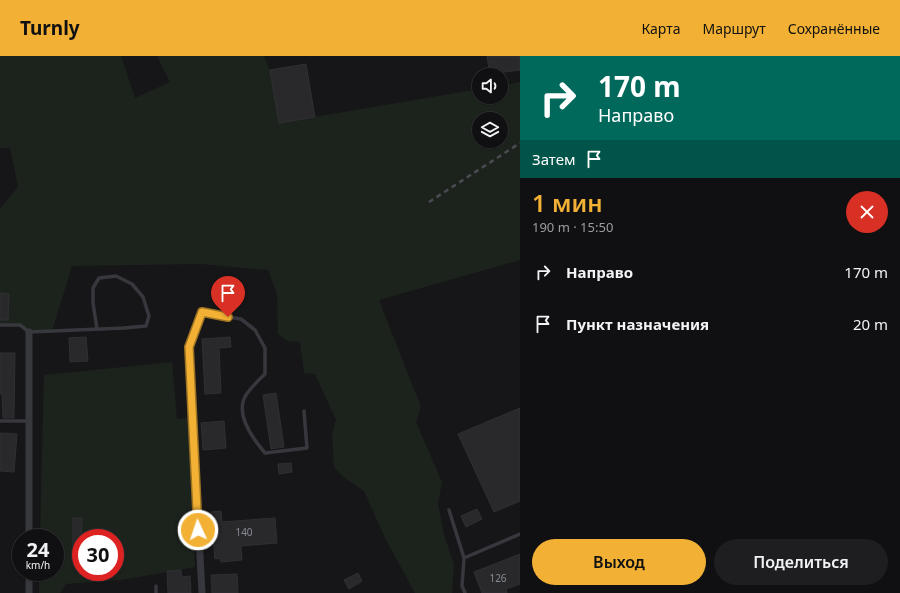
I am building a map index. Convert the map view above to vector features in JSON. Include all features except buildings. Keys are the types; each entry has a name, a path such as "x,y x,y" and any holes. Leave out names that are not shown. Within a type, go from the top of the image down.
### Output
{"street":[{"path":"29,332 29,529"},
{"path":"192,404 202,593"},
{"path":"28,593 29,581"}],"lane":[{"path":"0,325 20,325 29,332 97,329 146,326 149,316 142,297 132,284 116,276 99,278 93,288 93,302 97,329"},
{"path":"192,404 189,347 202,312 241,319 254,330 265,348 265,374 246,395 241,407 246,425 254,440 265,453 307,448 304,411"},
{"path":"0,421 29,421"},
{"path":"449,510 464,558 462,586 465,593"},
{"path":"464,558 520,534"},
{"path":"156,586 156,593"}],"shaded area":[{"path":"0,56 121,56 135,98 170,82 157,56 264,56 270,70 279,123 472,90 472,104 508,104 508,85 520,82 520,260 379,300 421,407 416,422 442,482 438,503 444,535 454,564 452,593 415,593 385,538 364,491 346,479 334,467 332,435 336,420 315,374 304,373 300,342 288,341 278,334 277,294 268,270 201,264 72,266 52,331 29,332 20,325 0,325 0,209 18,187 10,148 0,148"},
{"path":"172,362 177,419 188,418 195,567 124,580 124,529 72,529 72,581 108,581 66,584 60,593 39,593 39,581 64,581 64,529 40,529 44,375"}],"railway":[{"path":"429,202 520,143"}],"route":[{"path":"198,530 189,347 202,312 228,317"}]}
